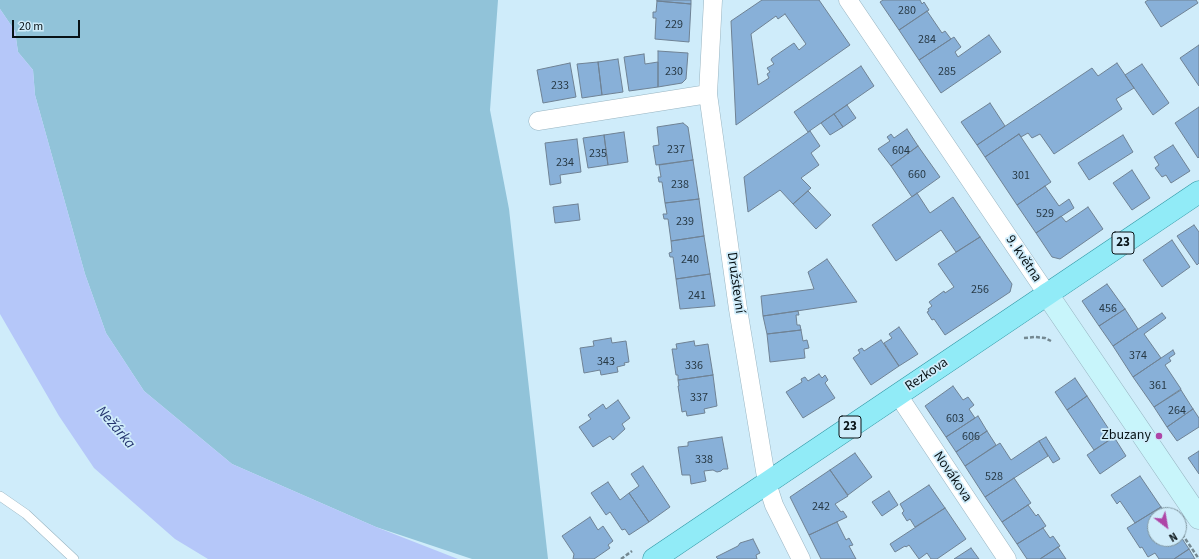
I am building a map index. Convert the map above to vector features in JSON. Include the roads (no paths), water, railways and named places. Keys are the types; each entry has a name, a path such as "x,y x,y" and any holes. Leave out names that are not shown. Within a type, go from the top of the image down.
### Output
{"main road":[{"name":"Rezkova","path":"654,559 1199,192"},
{"name":"9. května","path":"1047,294 1199,518"}],"street":[{"name":"Družstevní","path":"713,0 708,94 738,310 767,483 774,506 801,559"},
{"name":"9. května","path":"848,0 1047,294"},
{"path":"538,121 708,94"},
{"name":"Novákova","path":"898,395 1007,559"}],"lane":[{"path":"0,496 26,514 74,559"}],"water":[{"name":"Nežárka","path":"0,9 15,31 18,52 33,70 35,95 85,274 106,333 144,391 232,464 376,527 458,559 208,559 175,539 94,468 59,416 0,314"}],"place":[{"name":"Zbuzany","path":"1159,436"}]}
